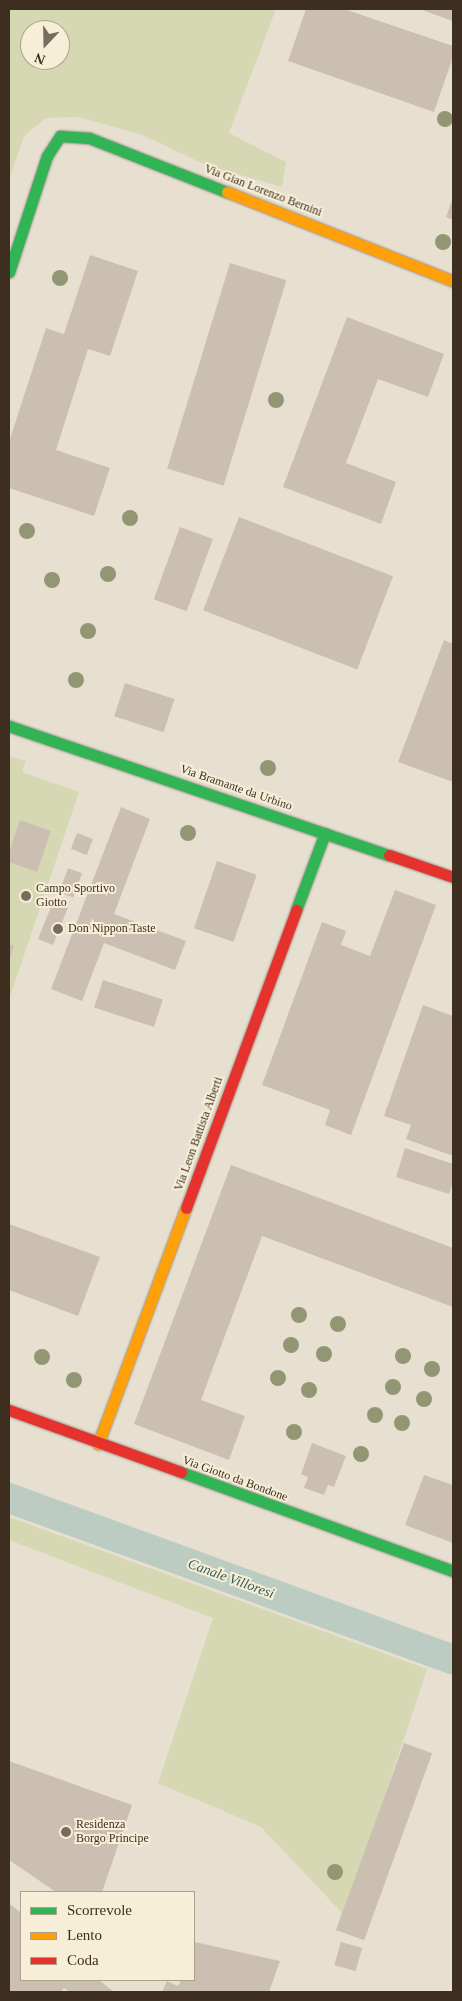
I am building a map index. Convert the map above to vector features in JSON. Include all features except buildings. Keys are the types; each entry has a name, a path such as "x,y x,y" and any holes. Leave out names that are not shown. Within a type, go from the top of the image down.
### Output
{"street":[{"name":"Via Gian Lorenzo Bernini","path":"9,272 48,156 60,136 89,138 453,281"},
{"name":"Via Bramante da Urbino","path":"9,726 453,877"},
{"name":"Via Leon Battista Alberti","path":"98,1444 325,833"},
{"name":"Via Giotto da Bondone","path":"9,1410 98,1444 453,1571"}],"green space":[{"path":"9,9 276,9 229,133 286,162 282,187 206,165 140,134 78,117 46,118 24,136 9,180"},
{"name":"Campo Sportivo Giotto","path":"9,756 26,761 22,772 79,792 9,1000"},
{"path":"9,1517 427,1669 345,1916 261,1827 158,1783 213,1618 9,1540"}],"waterway":[{"name":"Canale Villoresi","path":"9,1498 453,1660"}],"traffic: fast":[{"path":"9,272 47,156 60,136 89,138 227,192"},
{"path":"9,726 389,855"},
{"path":"296,910 325,833"},
{"path":"181,1472 453,1571"}],"traffic: slow":[{"path":"227,192 453,281"},
{"path":"98,1444 186,1208"}],"traffic: jam":[{"path":"389,855 453,877"},
{"path":"186,1208 296,910"},
{"path":"9,1410 181,1472"}],"place":[{"name":"Campo Sportivo Giotto","path":"26,896"},
{"name":"Don Nippon Taste","path":"58,929"},
{"name":"Residenza Borgo Principe","path":"66,1832"}]}
